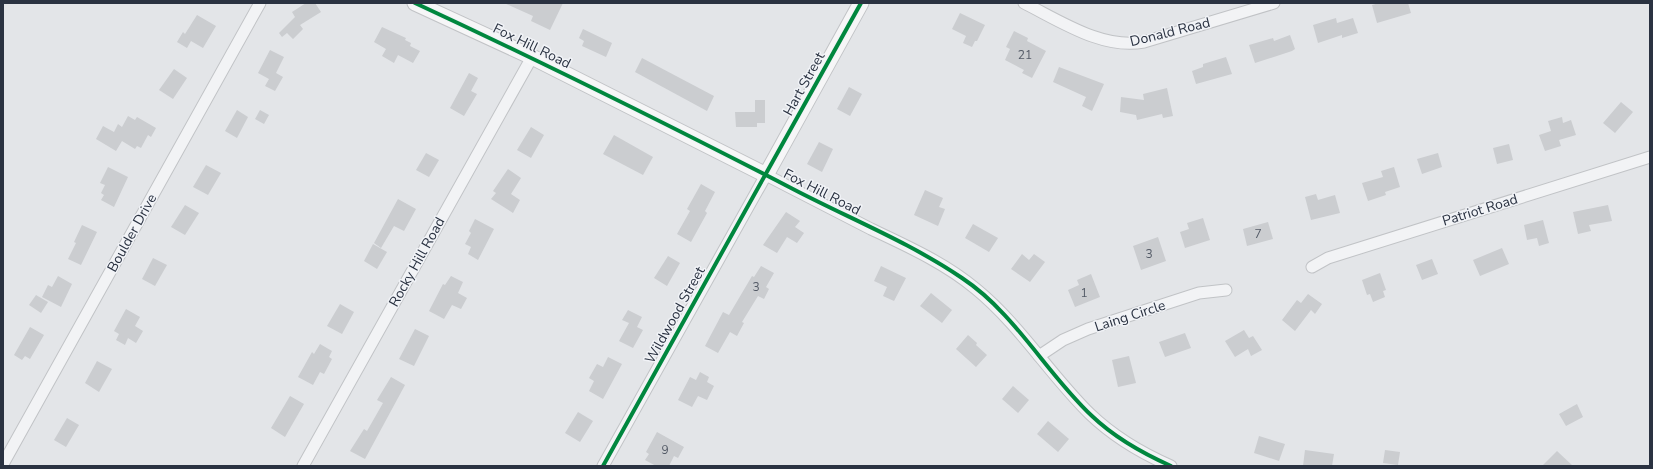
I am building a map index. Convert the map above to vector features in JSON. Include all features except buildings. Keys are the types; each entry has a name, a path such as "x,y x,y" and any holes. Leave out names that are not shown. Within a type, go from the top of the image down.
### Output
{"street":[{"name":"Boulder Drive","path":"3,464 260,3"},
{"name":"Fox Hill Road","path":"415,3 532,57 923,254 964,279 995,306 1076,399 1102,424 1134,448 1171,466"},
{"name":"Hart Street","path":"766,175 861,3"},
{"name":"Donald Road","path":"1024,3 1096,38 1123,44 1144,42 1274,3"},
{"name":"Rocky Hill Road","path":"303,466 532,57"},
{"name":"Patriot Road","path":"1312,267 1328,258 1650,157"},
{"name":"Wildwood Street","path":"603,466 766,175"},
{"name":"Laing Circle","path":"1039,356 1063,340 1088,329 1199,293 1226,290"}],"cycle path":[{"path":"415,3 651,117 900,242 942,265 981,292 998,308 1075,399 1101,424 1129,444 1171,466"},
{"path":"603,466 861,3"}]}
